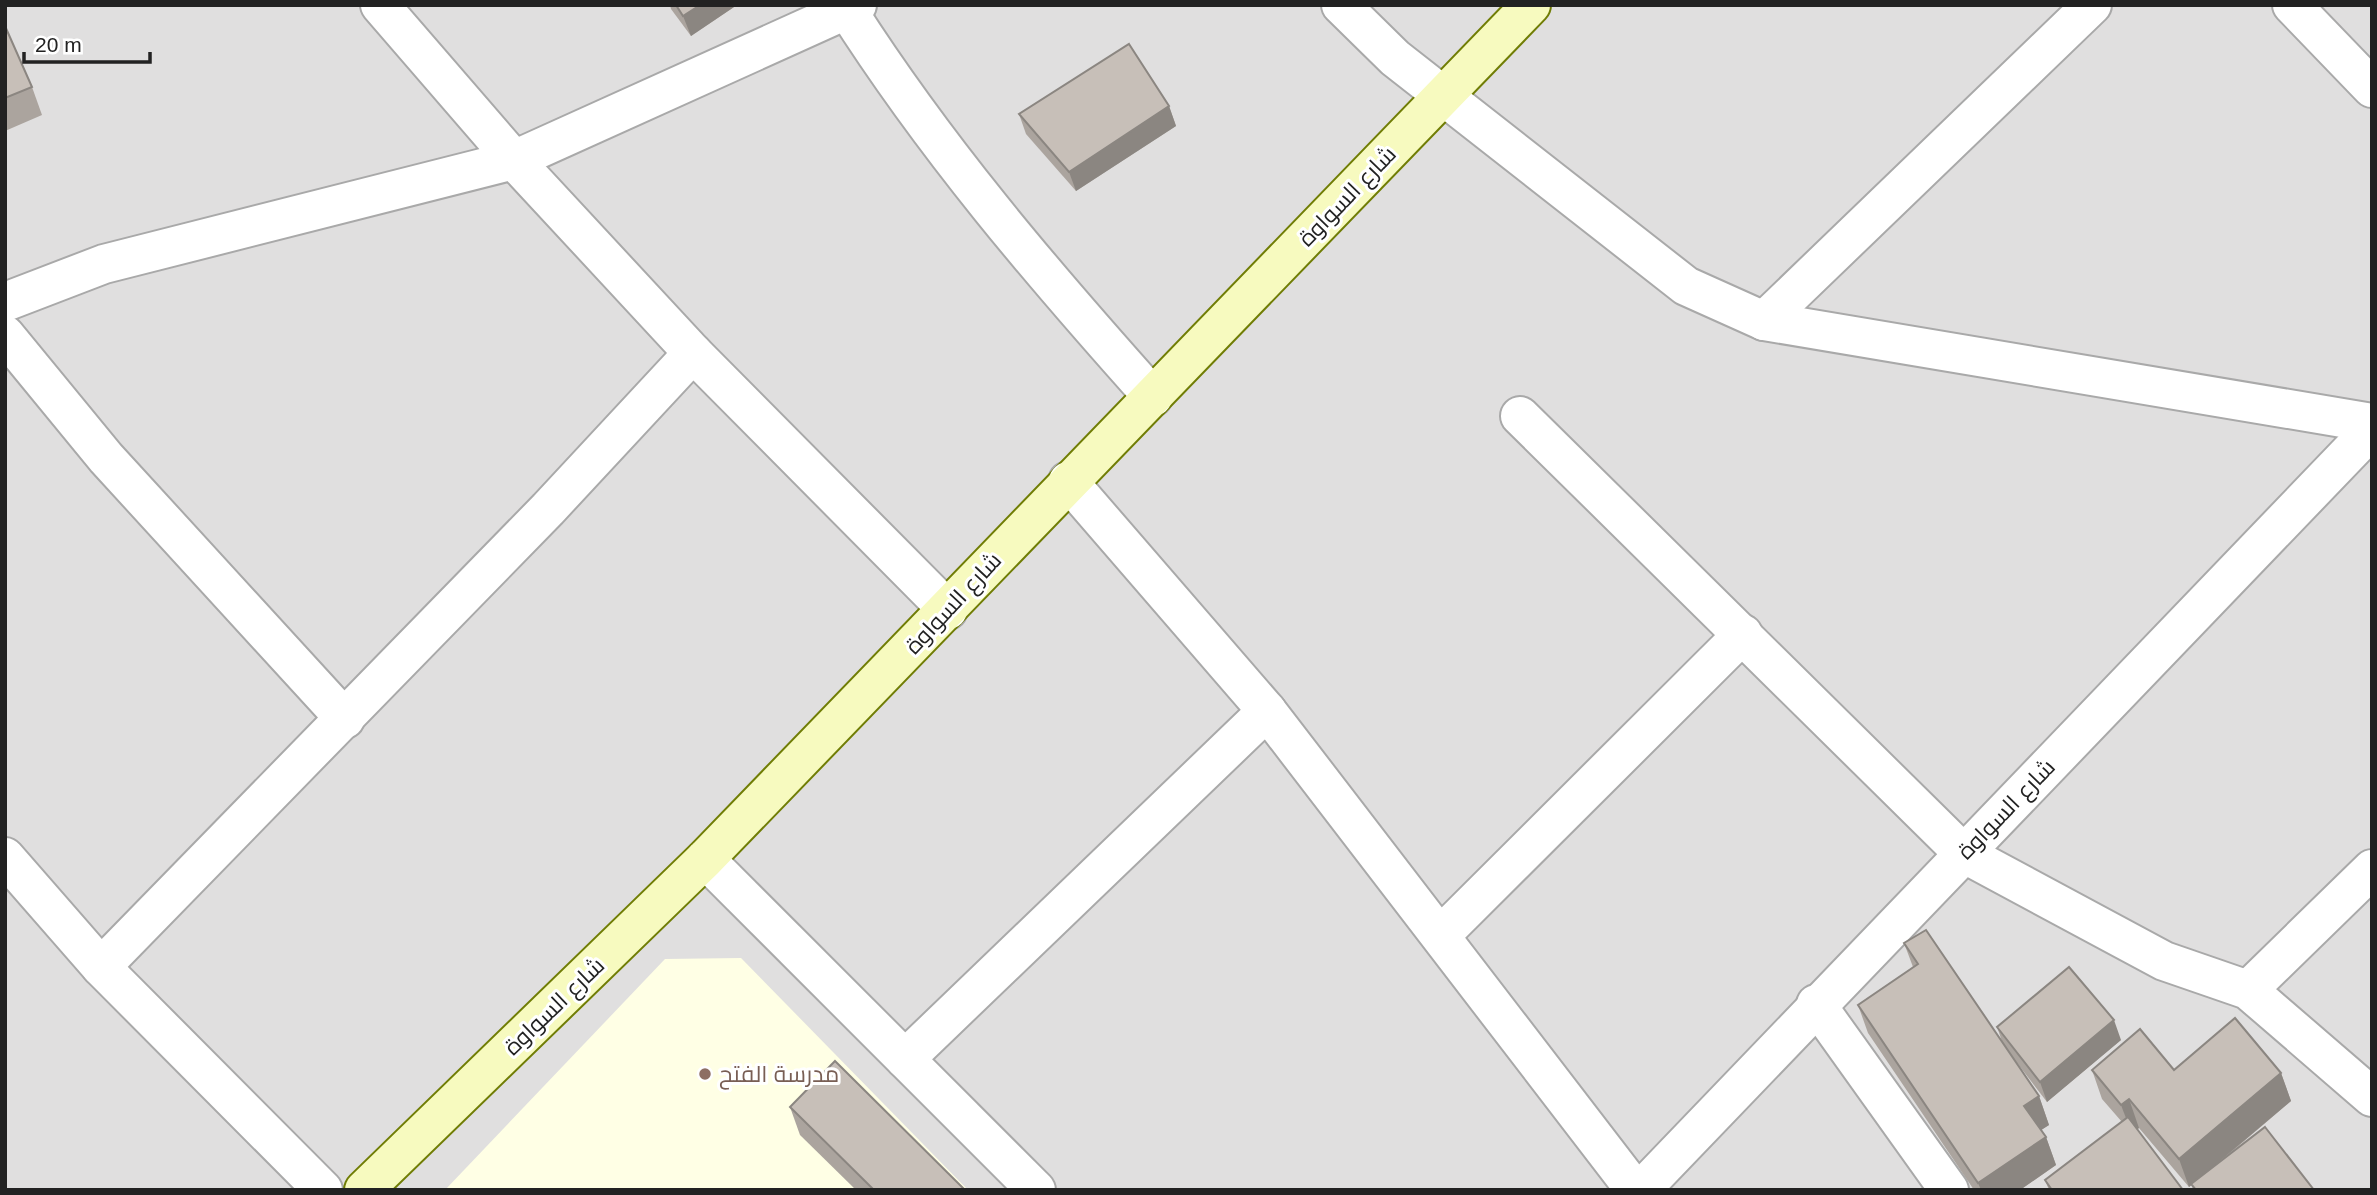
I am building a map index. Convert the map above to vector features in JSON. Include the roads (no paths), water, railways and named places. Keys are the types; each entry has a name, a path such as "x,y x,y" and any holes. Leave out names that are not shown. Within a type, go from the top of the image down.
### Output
{"street":[{"path":"380,5 514,160 693,353 948,610"},
{"path":"1341,5 1395,58 1686,286 1764,321 2372,423"},
{"name":"شارع السواوة","path":"364,1190 705,859 1531,5"},
{"path":"1764,321 2092,5"},
{"path":"2292,5 2372,88"},
{"path":"5,302 104,264 514,160 849,7 935,139 988,207 1153,397"},
{"path":"5,335 106,458 345,719"},
{"path":"101,967 548,509 693,353"},
{"path":"1520,416 1963,853 2164,961 2248,990 2372,1097"},
{"name":"شارع السواوة","path":"1641,1190 1816,1004 2372,429"},
{"path":"1068,481 1267,711 1635,1190"},
{"path":"1441,935 1743,634"},
{"path":"905,1059 1267,711"},
{"path":"5,857 101,967 323,1190"},
{"path":"705,859 1036,1190"},
{"path":"2248,990 2372,869"},
{"path":"1816,1004 1949,1190"}],"place":[{"name":"مدرسة الفتح","path":"705,1074"}]}
